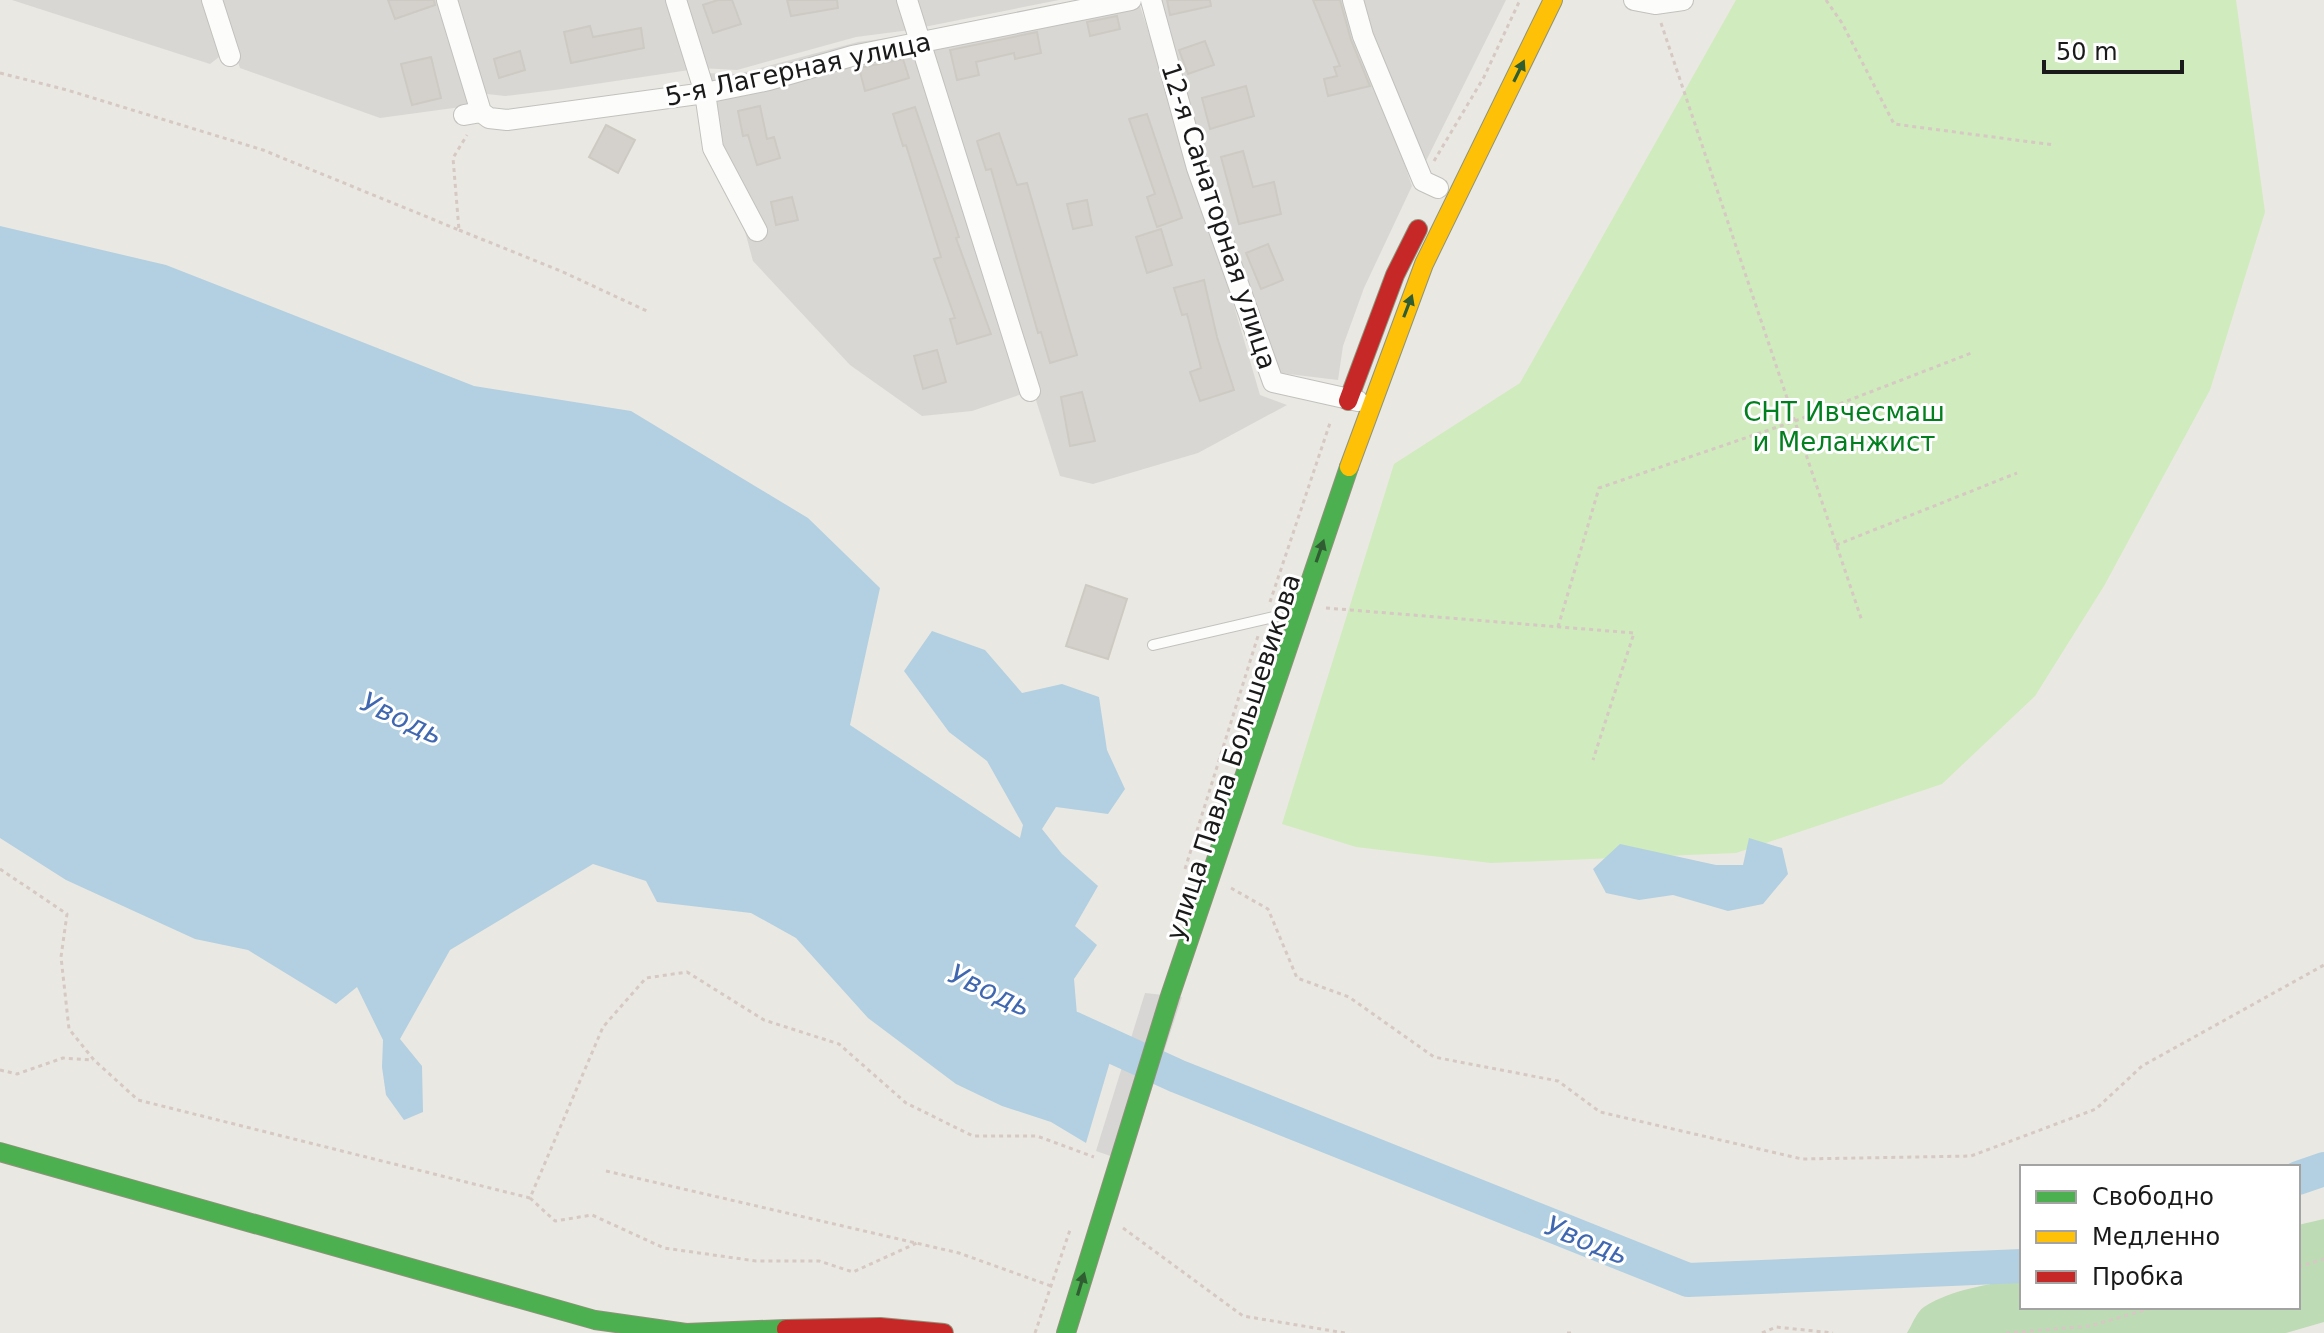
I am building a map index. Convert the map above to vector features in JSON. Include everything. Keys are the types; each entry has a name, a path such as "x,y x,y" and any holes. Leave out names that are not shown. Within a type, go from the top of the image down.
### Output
{"main road":[{"name":"улица Павла Большевикова","path":"1163,995 1302,606 1370,404 1424,264 1553,0"},
{"path":"1344,403 1432,192"},
{"name":"улица Павла Большевикова","path":"1163,995 1249,706"},
{"path":"1048,1333 1163,995"},
{"path":"0,1152 580,1316 644,1330 686,1333 892,1326 944,1333"},
{"path":"1066,1333 1107,1154"}],"street":[{"path":"212,0 230,56"},
{"path":"447,0 472,114"},
{"path":"676,0 705,93 713,148 757,231"},
{"path":"907,0 1030,391"},
{"name":"5-я Лагерная улица","path":"472,114 507,120 705,93 769,80 852,56 1131,0"},
{"name":"12-я Санаторная улица","path":"1151,0 1197,168 1273,382 1344,403 1370,404"},
{"path":"1353,0 1363,36 1432,192"},
{"path":"1634,0 1655,4 1683,0"}],"lane":[{"path":"1153,645 1274,617"}],"path":[{"path":"1432,192 1520,0"},
{"path":"1826,0 1842,23 1894,124 2054,145"},
{"path":"1655,4 1862,621"},
{"path":"0,73 67,90 263,150 563,272 649,312"},
{"path":"459,230 453,158 467,135 472,114"},
{"path":"1558,627 1599,488 1795,421 1974,352"},
{"path":"1184,871 1274,617 1344,403"},
{"path":"1836,545 2017,473"},
{"path":"1302,606 1634,633 1593,760"},
{"path":"0,869 67,914 61,957 69,1029 94,1060 138,1100 530,1198 555,1221 592,1215 664,1248 756,1261 819,1261 853,1272 917,1243"},
{"path":"1225,884 1268,909 1297,978 1349,997 1434,1057 1558,1081 1600,1112 1802,1159 1971,1156 2068,1120 2096,1109 2142,1066 2324,965"},
{"path":"530,1198 603,1027 646,978 687,972 764,1020 839,1044 906,1103 973,1136 1037,1136 1094,1157 1107,1154"},
{"path":"0,1070 17,1074 63,1058 94,1060"},
{"path":"606,1171 959,1253 1051,1286"},
{"path":"1035,1333 1075,1214"},
{"path":"1122,1228 1243,1316 1345,1333"},
{"path":"2300,1266 2324,1259"},
{"path":"2006,1333 2090,1326 2148,1309"},
{"path":"1762,1333 1776,1327 1833,1333"}],"shaded area":[{"path":"12,0 205,0 223,54 210,64"},
{"path":"217,0 444,0 483,104 380,118 240,68"},
{"path":"449,0 674,0 696,69 505,96 487,94 479,88"},
{"path":"680,0 905,0 910,30 856,37 737,70 700,68"},
{"path":"911,0 1059,0 914,29"},
{"path":"1138,0 1194,169 1260,395 1287,405 1198,453 1093,484 1060,476 926,53 915,34"},
{"path":"1142,0 1348,0 1412,186 1364,288 1343,346 1338,380 1280,373"},
{"path":"1355,0 1506,0 1418,177"},
{"path":"911,35 1028,392 972,411 922,416 850,365 753,261 702,73 738,74 858,42"},
{"path":"1145,993 1182,997 1128,1162 1096,1151"}],"green space":[{"name":"СНТ Ивчесмаш и Меланжист","path":"1736,0 2236,0 2265,212 2210,390 2104,586 2035,696 1942,784 1736,853 1491,863 1356,847 1282,824 1394,464 1520,383"},
{"path":"2324,1219 2324,1322 2286,1333 1907,1333 1919,1312 1935,1301 1972,1288 2020,1279 2020,1309 2300,1309 2300,1225"}],"water":[{"path":"0,226 166,265 474,386 631,411 808,518 880,588 850,725 1020,838 1023,825 987,761 949,732 904,671 932,631 985,650 1022,693 1062,684 1099,697 1107,750 1125,789 1108,814 1056,807 1042,829 1062,854 1098,886 1075,926 1097,945 1074,979 1077,1015 1117,1038 1086,1143 1051,1122 1002,1106 956,1084 868,1018 796,938 751,913 657,902 646,881 593,864 450,950 400,1039 422,1066 423,1112 404,1120 386,1095 382,1067 383,1040 357,987 336,1004 248,950 195,939 66,880 0,838"},
{"path":"1749,838 1782,848 1788,874 1763,904 1728,911 1673,895 1639,900 1606,893 1593,869 1620,844 1716,865 1743,865"}],"building":[{"path":"388,0 434,0 435,5 395,19"},
{"path":"732,0 741,24 713,33 703,5"},
{"path":"787,0 837,0 838,8 791,16"},
{"path":"1167,0 1210,0 1211,6 1170,15"},
{"path":"1313,0 1340,0 1351,40 1370,86 1328,96 1324,79 1337,76 1334,67 1340,66"},
{"path":"1117,16 1120,29 1090,36 1087,22"},
{"path":"590,26 593,37 641,28 644,48 571,63 564,32"},
{"path":"1037,32 1041,53 1015,59 1014,53 976,62 979,75 957,80 950,50"},
{"path":"1205,41 1214,65 1188,74 1179,50"},
{"path":"520,51 525,70 499,78 494,59"},
{"path":"431,57 441,98 412,105 401,64"},
{"path":"903,59 909,78 865,91 859,68"},
{"path":"1246,86 1254,116 1210,129 1202,98"},
{"path":"760,106 767,139 774,137 780,158 757,165 748,135 743,136 738,111"},
{"path":"915,107 959,237 956,238 991,334 957,344 950,319 955,318 934,259 941,257 906,145 903,146 893,114"},
{"path":"1147,114 1182,218 1157,227 1147,197 1155,194 1129,119"},
{"path":"606,125 635,140 618,173 589,157"},
{"path":"999,133 1017,185 1027,183 1077,355 1050,363 1041,332 1038,333 991,169 986,170 977,141"},
{"path":"1243,151 1253,187 1274,182 1281,214 1239,224 1221,157"},
{"path":"792,197 798,220 776,225 771,202"},
{"path":"1087,200 1092,225 1073,229 1067,204"},
{"path":"1161,229 1172,265 1147,273 1136,237"},
{"path":"1268,244 1283,280 1261,289 1246,253"},
{"path":"1204,280 1217,337 1234,390 1200,401 1190,372 1201,368 1187,314 1182,315 1174,288"},
{"path":"937,350 946,382 923,389 914,356"},
{"path":"1082,392 1095,441 1070,446 1061,397"},
{"path":"1086,585 1127,599 1108,659 1066,646"}],"waterway":[{"name":"Уводь","path":"1072,1028 1177,1076 1688,1280 2020,1266"},
{"name":"Уводь","path":"2300,1177 2324,1169"}],"traffic: fast":[{"path":"1066,1333 1170,996 1349,467"},
{"path":"0,1152 595,1320 686,1333 786,1329"}],"traffic: slow":[{"path":"1349,467 1424,264 1553,0"}],"traffic: jam":[{"path":"1348,401 1395,275 1418,229"},
{"path":"786,1329 880,1327 944,1333"}]}
